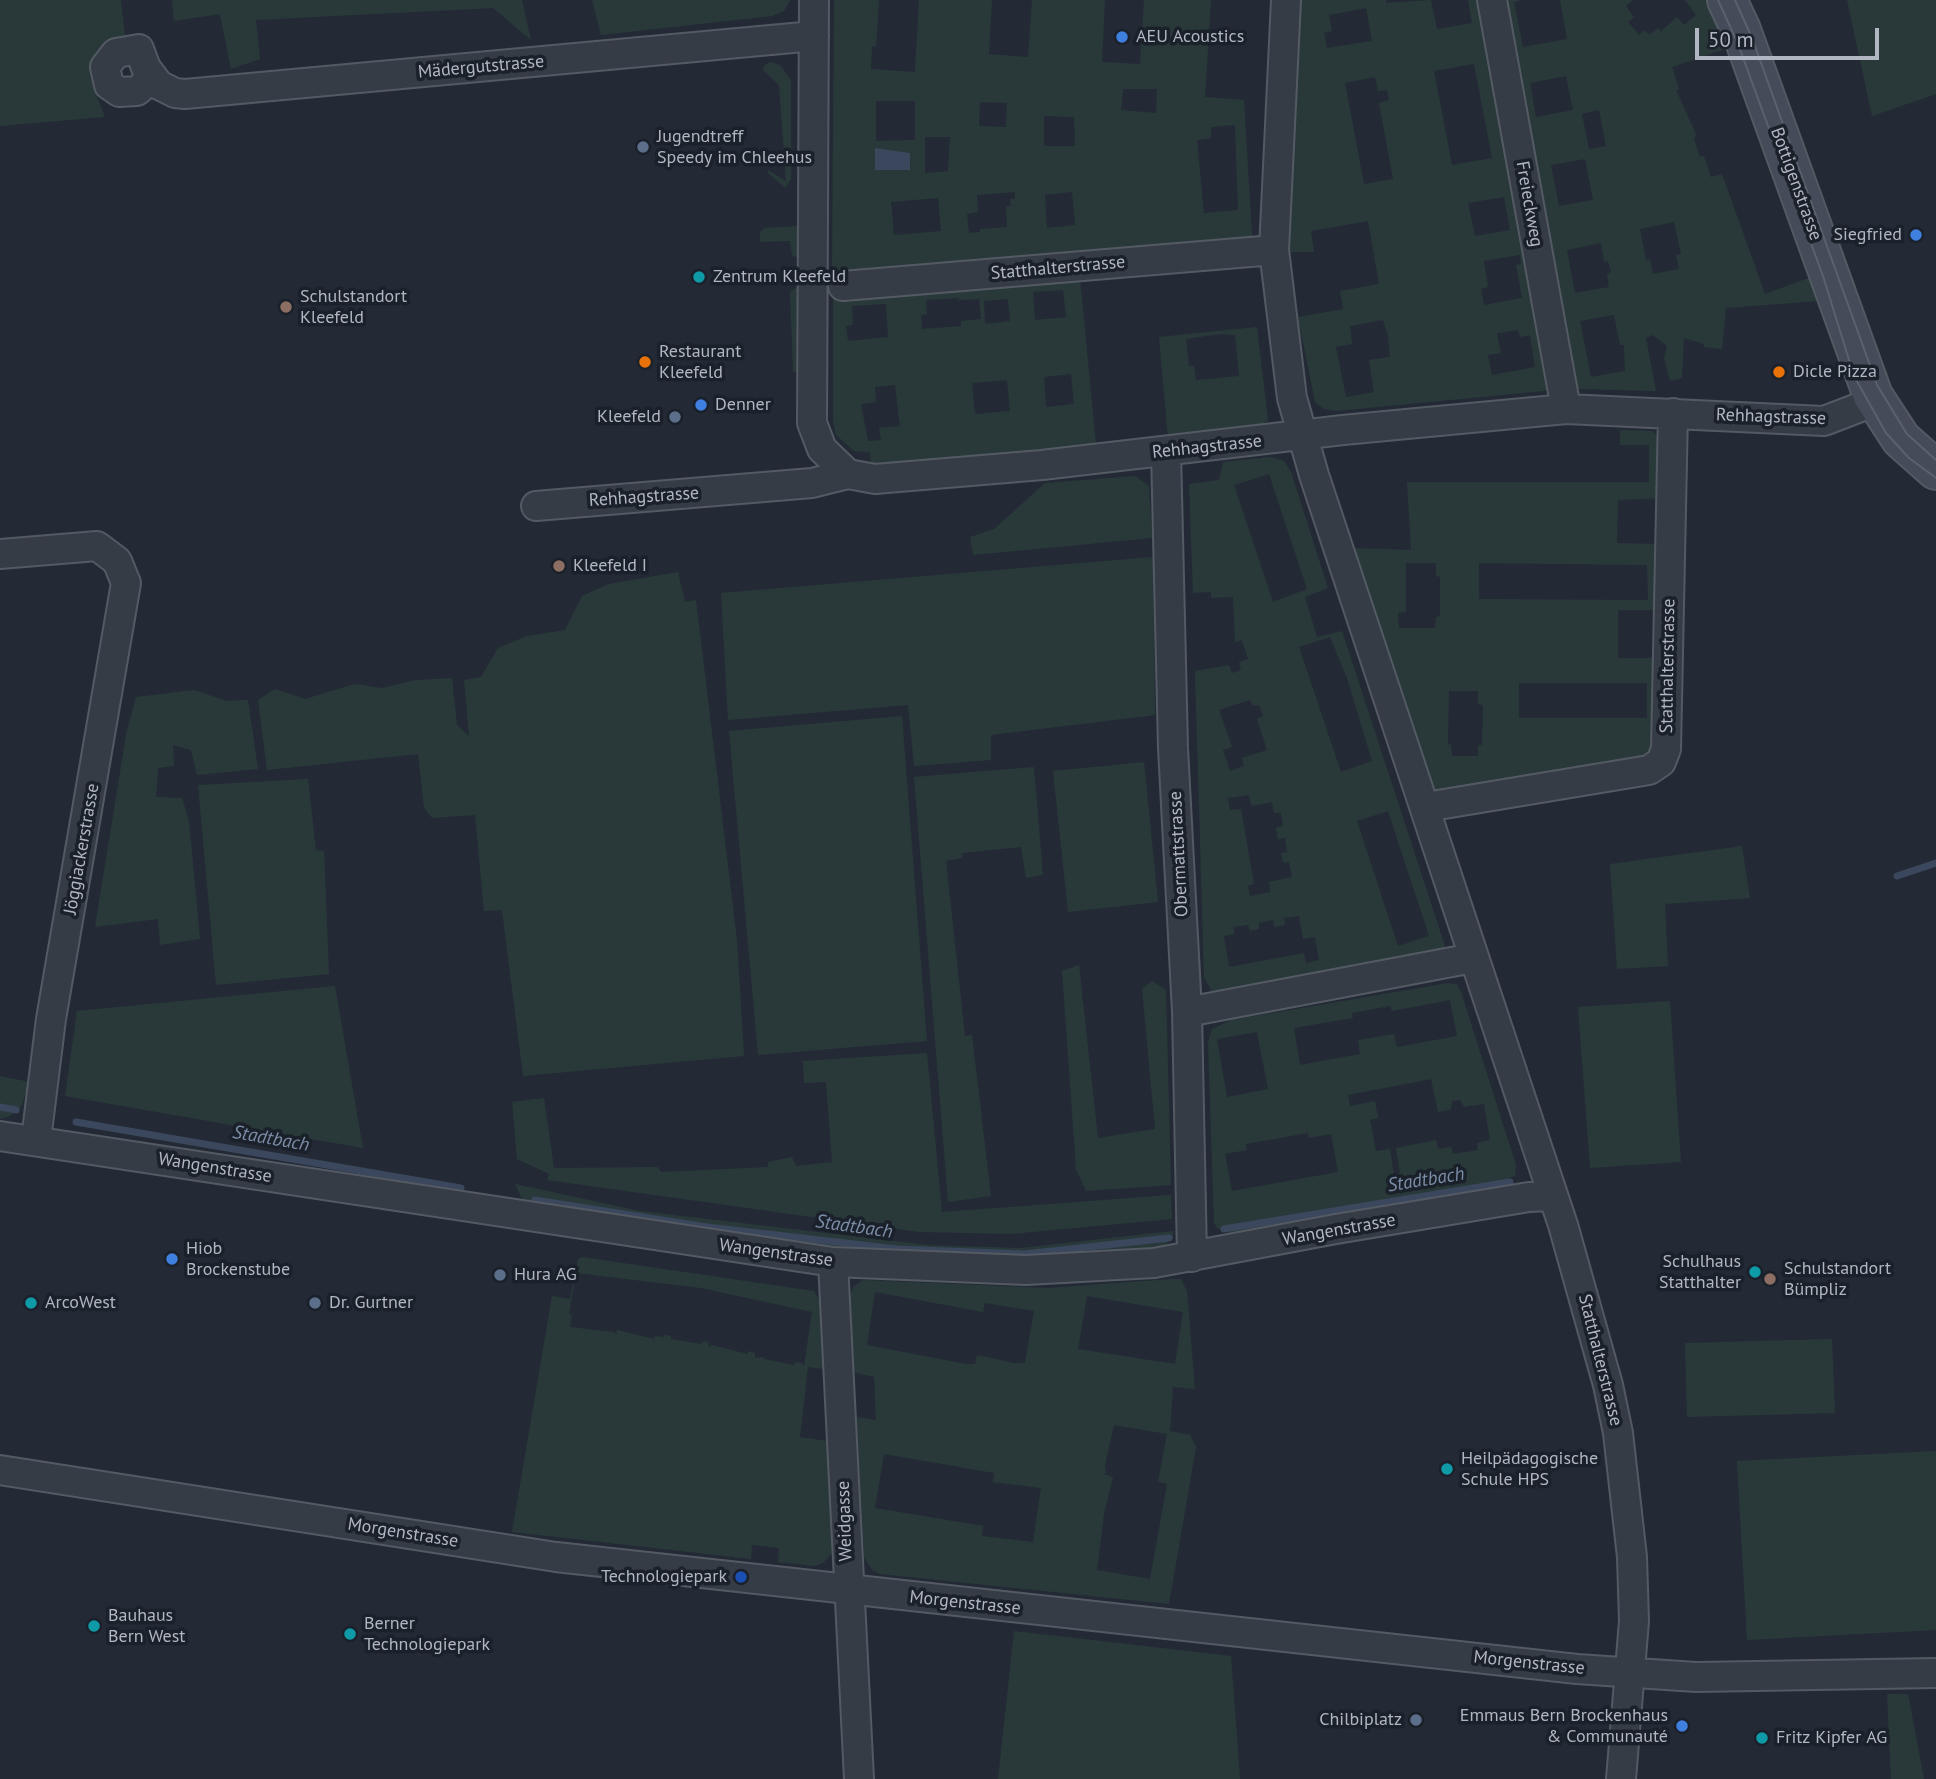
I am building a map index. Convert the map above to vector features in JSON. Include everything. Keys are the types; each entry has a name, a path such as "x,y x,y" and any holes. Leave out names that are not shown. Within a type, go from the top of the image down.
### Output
{"street":[{"path":"814,0 812,423 822,449 848,474"},
{"name":"Statthalterstrasse","path":"1286,0 1274,250 1292,398 1302,436 1553,1196 1596,1336 1618,1433 1632,1557 1631,1672 1621,1779"},
{"name":"Freieckweg","path":"1492,0 1566,409"},
{"name":"Bottigenstrasse","path":"1727,0 1741,30 1865,377 1876,401 1901,439 1936,470"},
{"name":"Mädergutstrasse","path":"152,78 166,90 185,94 814,36"},
{"name":"Statthalterstrasse","path":"843,286 1274,250"},
{"name":"Rehhagstrasse","path":"536,506 813,483 848,474 875,479 1566,409 1824,421 1876,401"},
{"name":"Statthalterstrasse","path":"1426,807 1648,769 1661,762 1666,749 1673,413"},
{"name":"Obermattstrasse","path":"1166,451 1173,748 1187,1012 1192,1257"},
{"name":"Jöggiackerstrasse","path":"0,554 90,545 104,549 117,561 126,583 123,616 51,1019 36,1140"},
{"path":"1187,1012 1473,958"},
{"name":"Wangenstrasse","path":"0,1136 833,1262 1026,1270 1154,1263 1336,1229 1529,1197 1553,1196"},
{"name":"Weidgasse","path":"833,1262 859,1779"},
{"name":"Morgenstrasse","path":"0,1470 533,1554 1577,1669 1696,1677 1936,1674"}],"shaded area":[{"path":"0,0 121,0 126,45 94,61 93,87 105,117 0,126"},
{"path":"172,0 522,0 531,40 493,8 256,20 260,59 231,69 220,14 174,21"},
{"path":"592,0 790,0 784,11 772,16 601,35"},
{"path":"834,0 879,0 876,46 872,47 871,69 915,72 919,0 992,0 989,54 1028,57 1032,0 1105,0 1102,62 1140,64 1144,0 1211,0 1205,97 1244,100 1252,236 1244,242 832,274","holes":["1123,89 1157,89 1156,113 1121,110","876,101 915,101 915,140 876,141","980,102 1007,103 1006,127 979,126","1044,116 1074,117 1075,146 1044,146","1235,125 1238,210 1204,213 1197,140 1211,138 1211,127","925,137 950,137 948,171 925,173","1015,192 1015,199 1010,199 1011,206 1006,206 1007,227 980,229 980,232 969,233 967,214 978,212 977,195","1072,192 1075,225 1047,228 1045,195","938,198 941,231 894,235 891,202"]},
{"path":"1299,0 1386,0 1386,3 1431,0 1437,29 1472,23 1468,0 1482,0 1550,388 1544,391 1337,411 1324,409 1315,402 1298,317 1343,309 1340,291 1379,284 1368,221 1311,231 1314,252 1286,252","holes":["1366,8 1372,41 1327,48 1324,33 1332,31 1329,15","1474,64 1492,158 1452,165 1434,71","1375,77 1378,91 1387,90 1389,100 1379,103 1393,179 1364,184 1345,83","1504,197 1510,230 1475,236 1468,203","1520,255 1521,264 1516,265 1522,298 1484,305 1481,289 1488,287 1484,261","1383,320 1388,335 1390,357 1369,360 1374,392 1346,397 1336,347 1352,344 1350,326","1518,330 1520,337 1530,335 1535,367 1492,375 1488,355 1501,353 1497,333"]},
{"path":"1501,0 1522,0 1514,2 1523,47 1567,39 1560,0 1633,0 1626,6 1634,17 1628,22 1639,35 1645,30 1649,35 1658,28 1661,31 1677,17 1684,25 1696,15 1685,0 1708,0 1731,47 1672,67 1679,89 1676,90 1696,134 1694,139 1700,157 1704,156 1711,177 1722,174 1765,294 1811,277 1819,301 1726,308 1722,349 1704,347 1704,344 1684,338 1682,378 1670,381 1664,358 1667,346 1653,335 1646,338 1656,391 1577,389","holes":["1566,76 1573,110 1536,117 1530,83","1599,110 1606,146 1589,149 1582,114","1585,159 1593,200 1559,206 1551,165","1674,222 1681,254 1676,255 1679,269 1653,274 1650,260 1646,260 1640,229","1601,243 1604,262 1608,261 1611,272 1607,274 1609,287 1575,293 1567,250","1614,315 1620,345 1624,345 1625,371 1591,377 1580,321"]},
{"path":"1847,0 1936,0 1936,94 1872,116"},
{"path":"770,62 780,65 791,80 791,179 785,188 768,173 768,170 786,181 779,85 763,70"},
{"path":"799,226 800,255 796,257 792,256 790,241 760,242 760,232 765,228"},
{"path":"1080,278 1096,445 871,465 870,452 854,451 836,435 833,421 833,299","holes":["1063,290 1066,317 1035,320 1033,292","979,299 981,319 961,321 961,326 922,329 921,315 927,314 926,300","1008,299 1010,321 985,324 984,301","886,304 888,337 848,341 846,326 853,325 852,306","1071,374 1074,404 1046,407 1044,377","1007,380 1010,411 975,414 972,383","895,385 900,426 879,428 881,440 868,441 861,404 876,402 875,387"]},
{"path":"797,287 800,290 798,374 793,371 790,292"},
{"path":"1257,327 1268,420 1256,429 1168,439 1159,337","holes":["1220,334 1235,335 1239,376 1196,380 1194,366 1189,366 1186,339"]},
{"path":"1620,430 1652,431 1661,438 1662,498 1618,500 1617,543 1661,544 1660,610 1618,610 1618,658 1660,658 1660,739 1650,759 1438,793 1430,784 1352,548 1411,550 1407,482 1649,482 1649,445 1620,445","holes":["1406,563 1436,563 1436,576 1440,577 1440,616 1436,617 1435,628 1399,628 1398,613 1406,612","1479,563 1647,565 1648,600 1479,599","1519,683 1647,683 1647,718 1519,718","1449,691 1478,691 1478,704 1483,705 1482,745 1478,745 1478,756 1452,756 1451,745 1448,744"]},
{"path":"1271,457 1284,461 1291,472 1328,588 1305,597 1317,637 1342,631 1445,946 1444,950 1219,995 1212,992 1204,977 1195,671 1229,665 1232,673 1241,670 1239,662 1248,659 1242,640 1235,642 1233,597 1211,598 1211,592 1193,593 1189,484 1219,480 1223,462","holes":["1269,474 1307,589 1273,602 1234,485","1330,637 1347,678 1372,761 1341,772 1299,647","1250,700 1253,706 1259,705 1263,716 1257,719 1267,750 1242,758 1244,766 1230,771 1223,750 1232,747 1219,710","1249,795 1251,806 1272,802 1274,813 1281,813 1283,826 1276,828 1278,839 1285,838 1287,852 1281,853 1283,863 1289,862 1292,877 1269,882 1270,892 1250,896 1248,886 1254,884 1241,809 1230,810 1228,798","1388,811 1429,936 1398,946 1357,821","1299,916 1303,939 1315,937 1319,960 1306,963 1304,953 1229,967 1224,936 1234,934 1234,927 1248,925 1250,931 1259,929 1259,923 1273,920 1274,927 1285,925 1284,918"]},
{"path":"1135,476 1149,486 1152,538 973,555 970,537 994,529 1045,483"},
{"path":"1153,557 1155,715 991,735 991,760 914,766 908,705 728,720 721,593"},
{"path":"678,572 685,602 696,600 737,940 744,1056 523,1076 502,910 484,911 475,815 432,818 424,808 418,754 267,770 258,700 275,689 305,699 355,684 382,688 416,680 452,678 457,725 469,736 464,680 481,677 498,648 527,636 565,630 582,596 609,584"},
{"path":"194,690 227,701 248,700 258,769 197,775 191,750 173,745 174,766 158,768 156,797 182,798 189,821 200,939 160,945 158,919 95,927 126,735 136,697"},
{"path":"902,716 927,1041 758,1055 729,731"},
{"path":"1144,762 1158,902 1068,912 1053,771"},
{"path":"1034,767 1043,875 1026,878 1021,847 962,853 962,858 946,861 965,1036 972,1035 991,1196 948,1202 914,777"},
{"path":"308,779 316,850 324,851 329,974 216,985 198,785"},
{"path":"1742,846 1750,898 1665,904 1668,966 1617,969 1610,864"},
{"path":"1079,965 1098,1138 1155,1129 1142,989 1152,981 1166,990 1171,1185 1086,1191 1076,1169 1062,971"},
{"path":"1448,983 1457,984 1516,1165 1515,1176 1508,1178 1510,1190 1239,1240 1239,1233 1231,1234 1217,1228 1214,1223 1208,1042 1212,1029 1232,1020","holes":["1450,1000 1457,1036 1397,1047 1394,1034 1358,1040 1360,1054 1300,1065 1294,1028 1353,1018 1352,1013 1390,1006 1392,1011","1257,1032 1268,1089 1227,1097 1217,1039","1431,1079 1438,1112 1451,1109 1452,1101 1460,1100 1464,1107 1484,1104 1490,1140 1477,1143 1478,1150 1453,1154 1451,1147 1438,1149 1436,1140 1396,1148 1400,1173 1394,1175 1390,1149 1376,1151 1370,1120 1378,1118 1375,1101 1350,1106 1348,1095","1308,1133 1309,1138 1331,1134 1338,1172 1232,1191 1225,1154 1247,1150 1246,1144"]},
{"path":"335,986 363,1148 65,1096 77,1011"},
{"path":"1670,1001 1681,1162 1590,1168 1578,1007"},
{"path":"927,1053 942,1212 1171,1195 1172,1219 1011,1234 919,1232 547,1180 549,1174 517,1159 512,1102 544,1098 554,1168 658,1167 661,1172 768,1167 768,1162 792,1157 796,1166 832,1162 826,1082 804,1083 803,1061"},
{"path":"0,1076 30,1082 21,1107 10,1116 0,1119"},
{"path":"515,1184 640,1211 928,1245 1021,1248 1173,1231 1173,1238 1153,1255 859,1264 530,1215"},
{"path":"582,1257 814,1291 820,1302 823,1369 808,1367 800,1437 827,1441 833,1552 824,1562 815,1566 778,1562 779,1548 752,1545 751,1559 512,1532 552,1296 570,1299 578,1259","holes":["576,1273 701,1288 812,1312 804,1366 802,1363 795,1362 794,1365 764,1357 755,1358 755,1353 748,1351 748,1354 711,1345 709,1348 708,1342 703,1341 701,1344 671,1339 671,1336 664,1335 662,1340 662,1337 655,1336 654,1339 617,1330 616,1335 614,1332 570,1327 572,1315 569,1314"]},
{"path":"1181,1279 1187,1291 1195,1389 1173,1387 1170,1431 1190,1435 1196,1447 1169,1604 880,1574 872,1570 864,1557 857,1417 876,1420 874,1377 854,1372 850,1295 854,1286 863,1280 1048,1288","holes":["875,1292 983,1312 985,1303 1034,1311 1025,1363 977,1355 975,1364 966,1364 867,1345","1087,1296 1183,1312 1175,1364 1078,1349","1114,1425 1167,1434 1158,1482 1167,1484 1150,1579 1097,1570 1104,1514 1113,1477 1103,1474 1106,1473 1105,1465","884,1454 994,1473 993,1482 1041,1488 1033,1542 982,1536 983,1526 875,1508"]},
{"path":"1832,1339 1835,1413 1687,1417 1685,1343"},
{"path":"1936,1451 1936,1630 1747,1640 1737,1461"},
{"path":"1014,1631 1231,1656 1240,1779 998,1779"},
{"path":"1887,1694 1908,1694 1924,1779 1891,1779"}],"water":[{"path":"875,148 910,153 910,170 875,170"}],"waterway":[{"name":"Stadtbach","path":"1897,876 1936,863"},
{"name":"Stadtbach","path":"0,1107 16,1110"},
{"name":"Stadtbach","path":"76,1122 461,1188"},
{"name":"Stadtbach","path":"1224,1229 1510,1182"},
{"name":"Stadtbach","path":"535,1200 707,1227 897,1249 1025,1254 1169,1238"}],"tram line":[{"path":"1718,0 1738,44 1823,276 1854,376 1886,433 1909,458 1936,478"},
{"path":"1735,0 1752,38 1877,385 1907,434 1936,460"}],"place":[{"name":"AEU Acoustics","path":"1122,37"},
{"name":"Jugendtreff Speedy im Chleehus","path":"643,147"},
{"name":"Siegfried","path":"1916,235"},
{"name":"Zentrum Kleefeld","path":"699,277"},
{"name":"Schulstandort Kleefeld","path":"286,307"},
{"name":"Restaurant Kleefeld","path":"645,362"},
{"name":"Dicle Pizza","path":"1779,372"},
{"name":"Denner","path":"701,405"},
{"name":"Kleefeld","path":"675,417"},
{"name":"Kleefeld I","path":"559,566"},
{"name":"Hiob Brockenstube","path":"172,1259"},
{"name":"Schulhaus Statthalter","path":"1755,1272"},
{"name":"Hura AG","path":"500,1275"},
{"name":"Schulstandort Bümpliz","path":"1770,1279"},
{"name":"ArcoWest","path":"31,1303"},
{"name":"Dr. Gurtner","path":"315,1303"},
{"name":"Heilpädagogische Schule HPS","path":"1447,1469"},
{"name":"Technologiepark","path":"741,1577"},
{"name":"Bauhaus Bern West","path":"94,1626"},
{"name":"Berner Technologiepark","path":"350,1634"},
{"name":"Chilbiplatz","path":"1416,1720"},
{"name":"Emmaus Bern Brockenhaus & Communauté","path":"1682,1726"},
{"name":"Fritz Kipfer AG","path":"1762,1738"}]}
